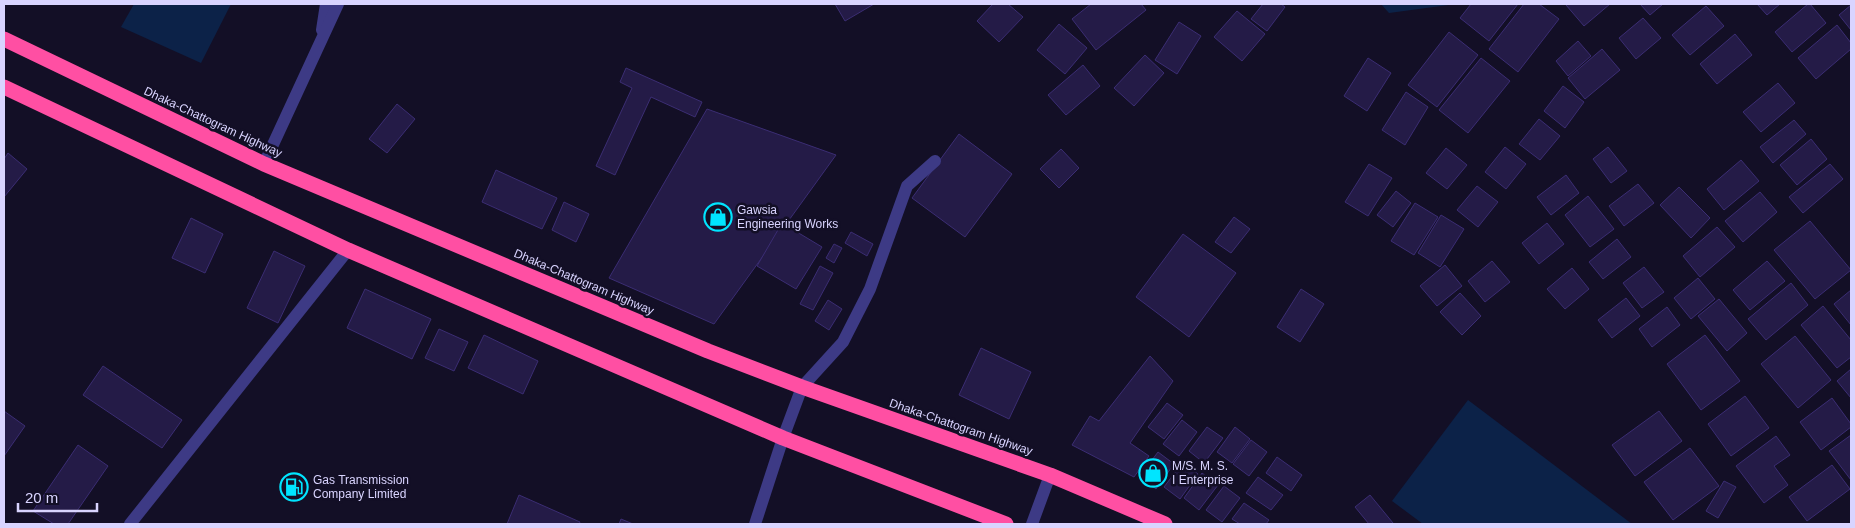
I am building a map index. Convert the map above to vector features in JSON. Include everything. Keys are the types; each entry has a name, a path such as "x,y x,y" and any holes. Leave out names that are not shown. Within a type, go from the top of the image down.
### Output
{"highway":[{"name":"Dhaka-Chattogram Highway","path":"4,39 264,164 699,347 802,387 1050,474 1165,524"},
{"path":"4,87 348,250 783,438 1006,524"}],"street":[{"path":"320,45 326,4"},
{"path":"264,164 338,4"},
{"path":"755,524 802,387 843,342 870,289 907,186 935,161"},
{"path":"130,524 348,250"},
{"path":"1032,524 1050,474"}],"water":[{"path":"134,4 231,4 201,63 121,27"},
{"path":"1381,4 1456,4 1389,13"},
{"path":"1468,400 1632,524 1423,524 1392,501"}],"building":[{"path":"835,4 874,4 845,21"},
{"path":"993,4 1008,4 1023,17 999,42 977,21"},
{"path":"1091,4 1141,4 1146,10 1096,50 1072,19"},
{"path":"1263,4 1281,4 1285,7 1267,31 1251,19"},
{"path":"1471,4 1518,4 1489,41 1460,18"},
{"path":"1524,4 1539,4 1559,19 1518,72 1489,49"},
{"path":"1610,4 1584,26 1566,5"},
{"path":"1640,4 1663,4 1650,15"},
{"path":"1757,4 1780,4 1767,15"},
{"path":"1808,4 1826,23 1792,52 1775,32"},
{"path":"1851,5 1851,30 1839,15"},
{"path":"1706,6 1724,26 1690,55 1672,35"},
{"path":"1237,11 1265,34 1242,61 1214,37"},
{"path":"1643,18 1661,38 1636,59 1619,38"},
{"path":"1179,22 1201,36 1177,74 1155,60"},
{"path":"1059,24 1087,48 1065,74 1037,50"},
{"path":"1837,25 1851,43 1851,49 1816,79 1798,58"},
{"path":"1449,32 1478,55 1437,107 1408,85"},
{"path":"1735,34 1752,55 1717,84 1700,64"},
{"path":"1578,41 1591,56 1568,76 1556,61"},
{"path":"1602,49 1620,70 1585,99 1568,78"},
{"path":"1145,55 1164,73 1134,106 1114,88"},
{"path":"1368,58 1391,73 1367,111 1344,96"},
{"path":"1481,58 1510,81 1468,133 1439,110"},
{"path":"1083,65 1100,86 1066,115 1048,95"},
{"path":"626,68 702,102 695,117 651,97 615,175 596,166 632,88 620,82"},
{"path":"1778,83 1795,103 1761,132 1743,112"},
{"path":"1563,86 1584,102 1565,128 1544,111"},
{"path":"1406,92 1428,107 1405,145 1382,130"},
{"path":"397,104 415,119 387,153 369,139"},
{"name":"Gawsia Engineering Works","path":"707,109 836,155 714,324 609,278"},
{"path":"1539,119 1560,136 1540,160 1519,144"},
{"path":"1794,120 1806,134 1773,163 1760,147"},
{"path":"959,134 1012,174 965,237 912,198"},
{"path":"1811,139 1827,159 1797,185 1780,165"},
{"path":"1505,147 1526,164 1506,189 1485,172"},
{"path":"1608,147 1627,171 1611,183 1593,159"},
{"path":"1446,148 1467,165 1447,189 1426,173"},
{"path":"1061,149 1079,168 1059,188 1040,169"},
{"path":"8,153 27,169 4,197 4,159"},
{"path":"1741,160 1759,181 1724,210 1707,189"},
{"path":"1369,164 1392,178 1368,216 1345,202"},
{"path":"1830,164 1843,179 1803,213 1789,197"},
{"path":"496,170 557,198 542,229 482,202"},
{"path":"1566,175 1579,193 1551,215 1537,197"},
{"path":"1638,184 1654,203 1624,226 1609,206"},
{"path":"1477,186 1498,202 1478,227 1457,210"},
{"path":"1679,187 1710,218 1691,238 1660,205"},
{"path":"1396,191 1411,203 1393,227 1377,215"},
{"path":"1760,192 1777,212 1743,242 1725,221"},
{"path":"1588,196 1614,229 1590,247 1565,215"},
{"path":"564,202 589,214 576,242 552,230"},
{"path":"1415,203 1438,217 1414,255 1391,241"},
{"path":"1441,215 1464,229 1440,267 1418,253"},
{"path":"1234,217 1250,229 1231,253 1215,242"},
{"path":"191,218 223,234 205,273 172,258"},
{"path":"1810,221 1851,270 1815,299 1774,250"},
{"path":"782,223 822,247 796,289 757,266"},
{"path":"1547,223 1564,244 1539,264 1522,243"},
{"path":"1717,227 1735,247 1700,277 1683,256"},
{"path":"851,232 873,244 867,256 845,243"},
{"path":"1183,234 1236,273 1189,337 1136,297"},
{"path":"1617,239 1631,257 1603,279 1589,262"},
{"path":"834,244 842,248 834,263 826,258"},
{"path":"274,251 305,266 278,323 247,308"},
{"path":"1492,261 1510,282 1485,302 1468,281"},
{"path":"1767,261 1785,281 1750,310 1733,290"},
{"path":"1445,265 1462,286 1437,306 1420,286"},
{"path":"820,266 833,273 813,310 800,304"},
{"path":"1644,267 1664,292 1642,308 1623,283"},
{"path":"1572,268 1589,289 1565,309 1547,289"},
{"path":"1698,278 1715,299 1691,319 1674,298"},
{"path":"1791,283 1808,305 1766,340 1748,319"},
{"path":"365,289 431,319 412,359 347,328"},
{"path":"1301,289 1324,304 1300,342 1277,327"},
{"path":"1851,290 1851,325 1834,304"},
{"path":"1460,293 1481,316 1462,335 1440,312"},
{"path":"1626,298 1640,316 1612,338 1598,320"},
{"path":"1719,299 1747,333 1727,351 1698,316"},
{"path":"828,300 842,309 829,330 815,321"},
{"path":"1823,306 1851,340 1851,357 1837,368 1801,325"},
{"path":"1667,307 1680,325 1652,347 1639,329"},
{"path":"439,329 468,342 454,371 425,358"},
{"path":"484,335 538,361 523,394 468,368"},
{"path":"1705,335 1740,381 1701,410 1667,364"},
{"path":"1795,336 1831,380 1798,408 1761,364"},
{"path":"981,348 1031,372 1009,419 959,395"},
{"path":"1150,356 1173,381 1130,443 1149,456 1134,477 1072,445 1090,416 1099,421"},
{"path":"103,366 182,420 162,448 83,395"},
{"path":"1851,369 1851,398 1837,381"},
{"path":"1745,396 1769,428 1731,456 1708,424"},
{"path":"1832,398 1851,424 1851,427 1821,450 1800,422"},
{"path":"1167,403 1183,415 1164,439 1148,427"},
{"path":"4,411 25,426 4,456"},
{"path":"1659,411 1682,441 1635,476 1612,445"},
{"path":"1182,420 1197,432 1179,456 1163,444"},
{"path":"1207,427 1223,438 1204,463 1189,451"},
{"path":"1235,427 1250,439 1232,463 1217,452"},
{"path":"1851,435 1851,480 1829,451"},
{"path":"1776,436 1790,455 1774,466 1788,485 1764,503 1736,466"},
{"path":"1251,440 1267,452 1249,476 1233,464"},
{"path":"78,445 108,466 68,524 54,524 33,511"},
{"path":"1690,448 1719,486 1673,520 1644,482"},
{"path":"1158,452 1174,464 1156,489 1140,476"},
{"path":"1277,457 1302,475 1291,491 1266,473"},
{"path":"1183,462 1198,474 1180,499 1164,487"},
{"path":"1832,465 1850,489 1807,521 1789,497"},
{"path":"1202,473 1218,485 1199,510 1184,498"},
{"path":"1258,477 1283,495 1271,510 1246,493"},
{"path":"1724,481 1736,487 1718,518 1706,511"},
{"path":"1224,486 1240,498 1222,522 1206,510"},
{"path":"519,495 580,522 579,524 507,524"},
{"path":"1370,495 1392,524 1369,524 1355,507"},
{"path":"1244,503 1269,520 1266,524 1240,524 1232,519"},
{"path":"621,519 633,524 619,524"}],"place":[{"name":"Gawsia Engineering Works","path":"718,217"},
{"name":"M/S. M. S. I Enterprise","path":"1153,473"},
{"name":"Gas Transmission Company Limited","path":"294,487"}]}
